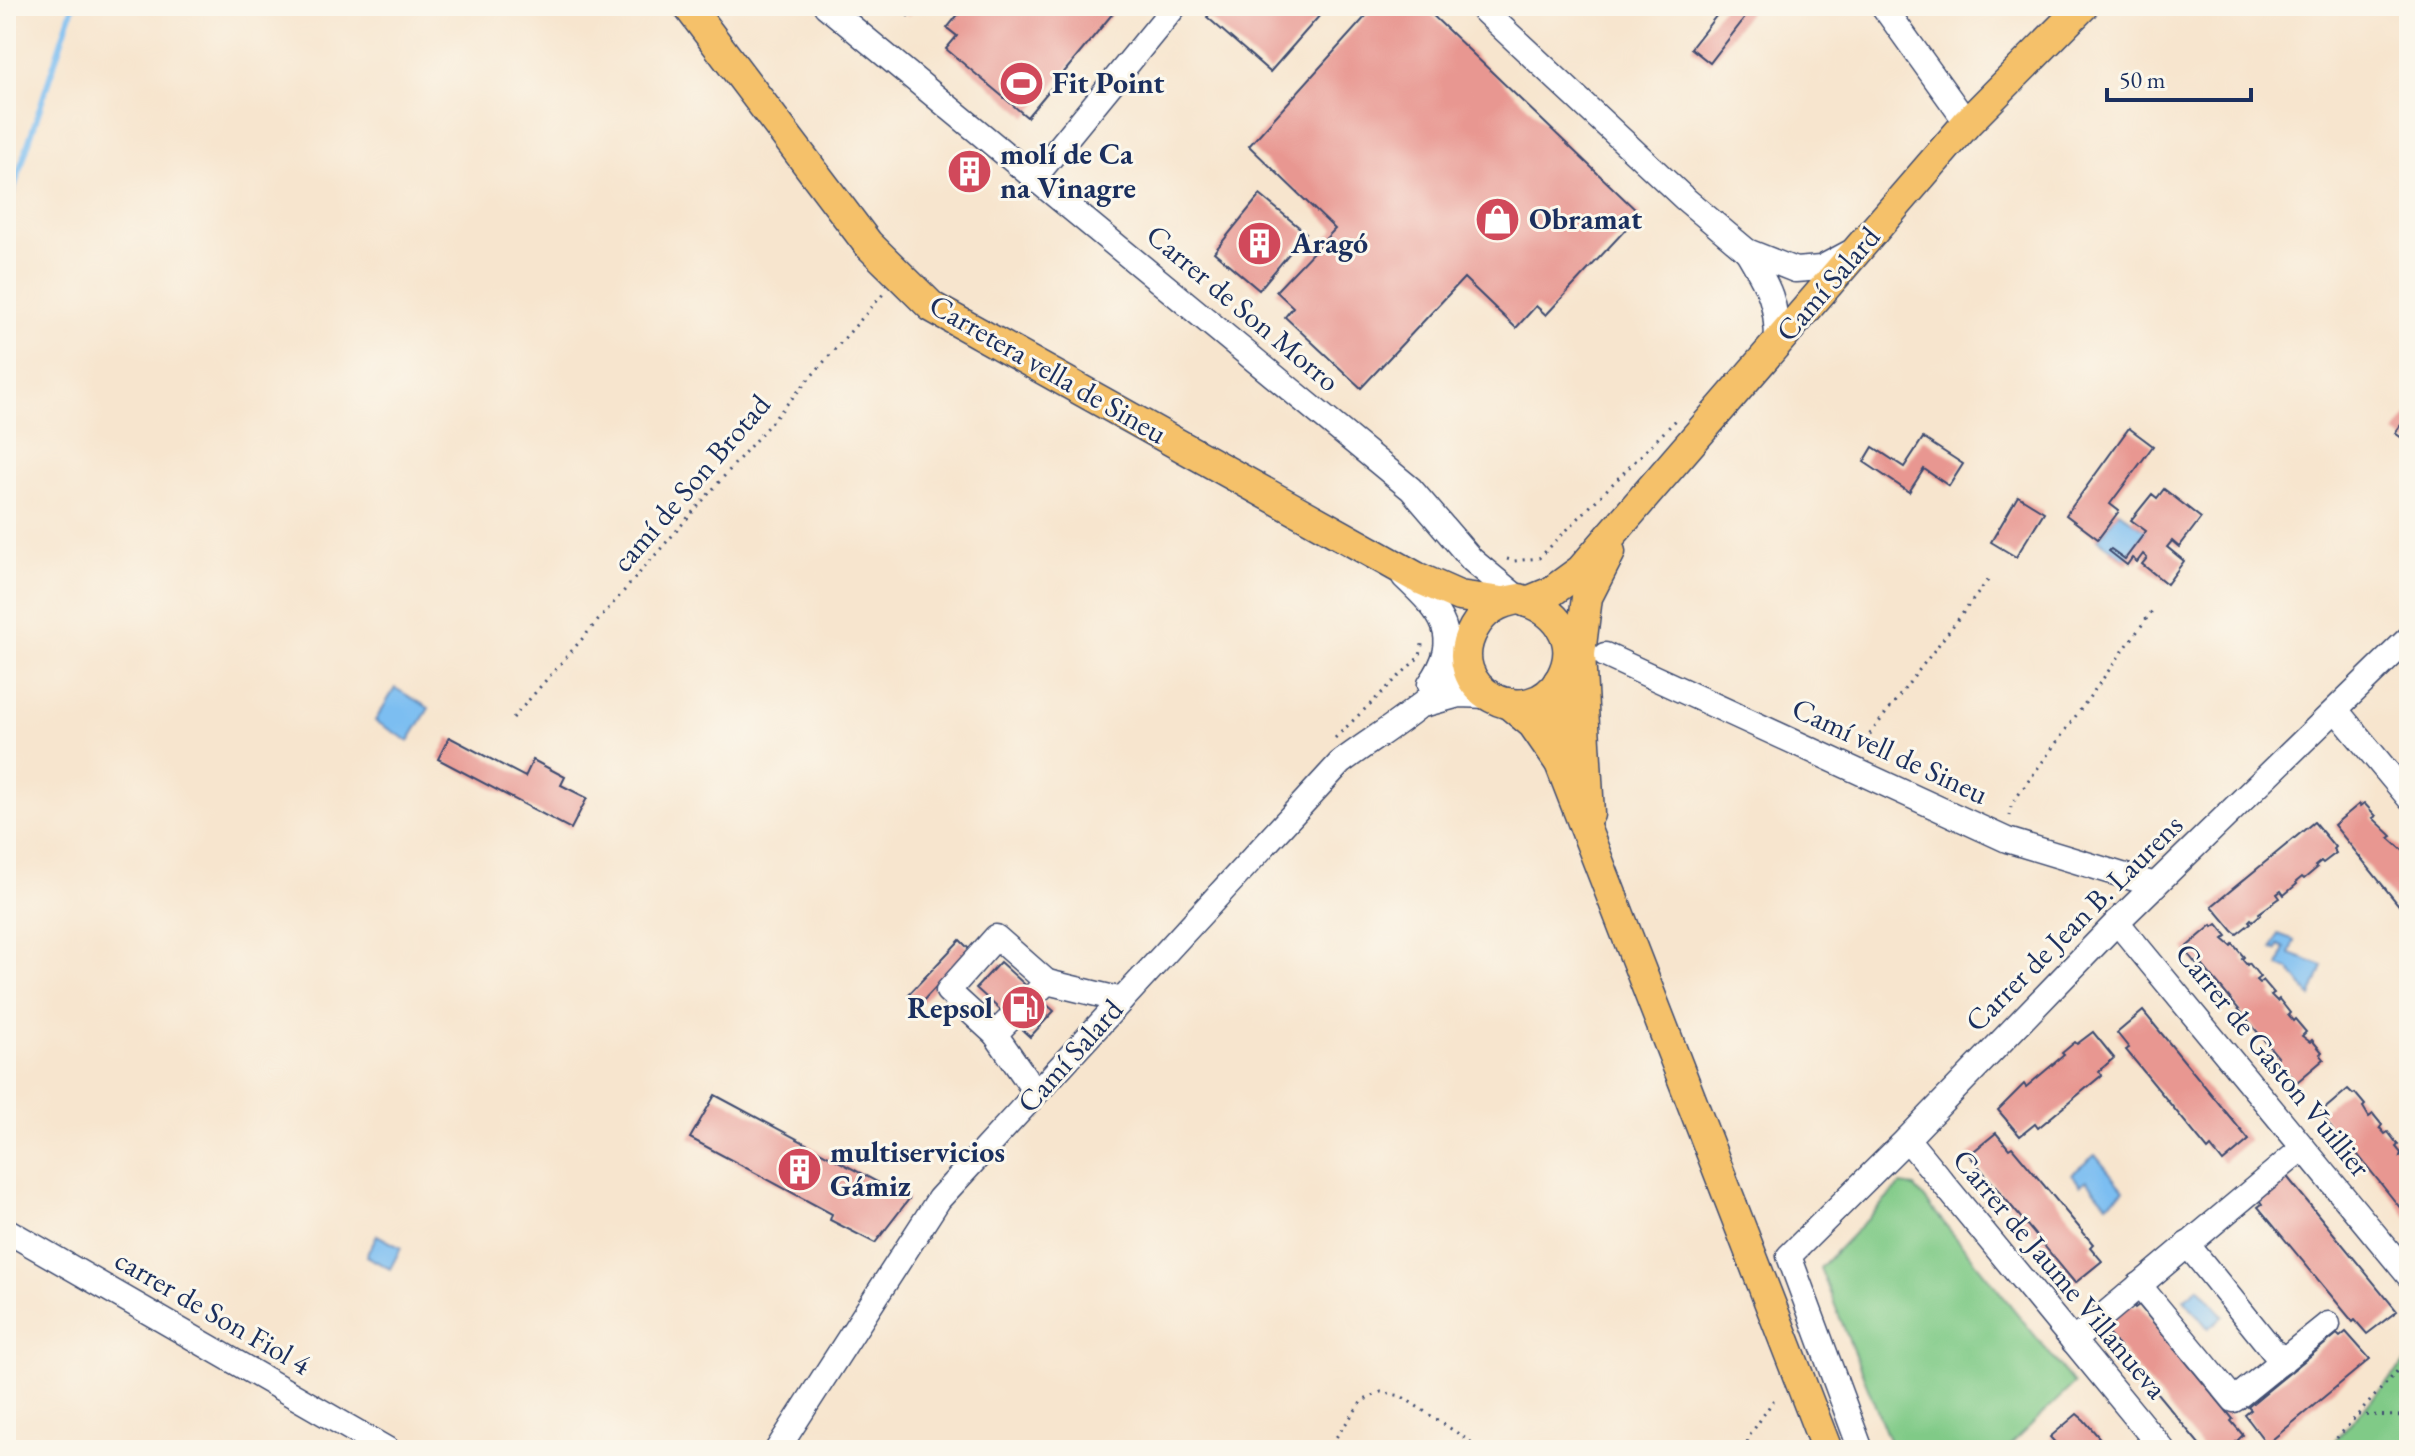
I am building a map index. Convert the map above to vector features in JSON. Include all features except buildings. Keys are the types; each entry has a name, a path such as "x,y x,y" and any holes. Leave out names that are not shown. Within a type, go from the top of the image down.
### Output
{"main road":[{"name":"Carretera vella de Sineu","path":"688,6 868,244 932,307 1416,577 1459,596 1516,601"},
{"name":"Camí Salard","path":"1516,601 1551,592 1581,570 1967,123 2083,6"},
{"path":"1590,844 1580,694 1582,623 1587,597 1632,509"},
{"name":"Camí Salard","path":"1562,629 1568,602 1581,570"},
{"name":"Carretera vella de Sineu","path":"1416,577 1448,606 1461,625 1466,650"},
{"path":"1560,763 1557,697 1568,653 1562,629 1547,611 1516,601 1479,619 1466,650 1474,683 1533,724 1560,763 1827,1450"},
{"path":"1498,700 1530,703 1554,689 1559,681"}],"street":[{"name":"Carrer de Son Morro","path":"826,6 1411,489 1462,548 1516,601"},
{"path":"1035,177 1175,6"},
{"path":"1479,6 1684,198 1747,251 1795,270 1821,268 1861,246"},
{"path":"1883,6 1967,123"},
{"path":"1747,251 1772,293 1777,344"},
{"path":"1385,560 1429,601 1444,624 1447,641 1444,664 1396,722"},
{"name":"Carrer de Jean B. Laurens","path":"1861,1450 1789,1256 2117,922 2409,638"},
{"name":"Camí Salard","path":"777,1450 939,1199 1340,763 1417,707 1449,677 1466,650"},
{"name":"Camí vell de Sineu","path":"1605,655 2007,840 2155,885"},
{"name":"Camí Salard","path":"1417,707 1446,697 1498,700"},
{"path":"2336,710 2409,798"},
{"name":"Carrer de Gaston Vuillier","path":"2117,922 2409,1276"},
{"path":"1036,1093 995,1034 948,991 996,937 1047,982 1122,1000"},
{"path":"995,1034 1047,982"},
{"name":"Carrer de Jaume Villanueva","path":"1907,1139 2163,1450"},
{"path":"2073,1341 2303,1148"},
{"name":"carrer de Son Fiol 4","path":"6,1230 388,1450"},
{"path":"2187,1244 2282,1362"},
{"path":"2139,1285 2234,1400 2328,1324"}],"path":[{"name":"camí de Son Brotad","path":"513,718 899,275"},
{"path":"1845,766 1989,579"},
{"path":"2007,840 2011,805 2155,607"},
{"path":"2326,1450 2409,1358"},
{"path":"1746,1450 1748,1438 1775,1398 1802,1389"},
{"path":"1327,1450 1362,1401 1381,1392 1401,1396 1483,1450"},
{"path":"2358,1415 2409,1416"},
{"path":"2404,1450 2409,1445"}],"green space":[{"path":"1900,1185 1915,1187 2074,1384 2005,1450 1893,1450 1820,1268"},
{"path":"2409,1358 2409,1450 2326,1450"}],"water":[{"path":"2119,511 2146,531 2125,559 2098,539"},
{"path":"395,688 429,708 409,741 375,721"},
{"path":"2278,934 2295,940 2290,954 2323,966 2311,997 2289,969 2279,966 2285,948 2279,945 2277,950 2272,949"},
{"path":"2095,1155 2124,1190 2107,1204 2087,1180 2080,1185 2072,1174"},
{"path":"377,1235 401,1248 390,1269 366,1256"},
{"path":"2199,1287 2223,1316 2208,1328 2184,1299"}],"waterway":[{"path":"6,212 73,6"}],"place":[{"name":"Fit Point","path":"1021,83"},
{"name":"molí de Ca na Vinagre","path":"969,171"},
{"name":"Obramat","path":"1498,219"},
{"name":"Aragó","path":"1260,243"},
{"name":"Repsol","path":"1024,1008"},
{"name":"multiservicios Gámiz","path":"799,1169"}]}
